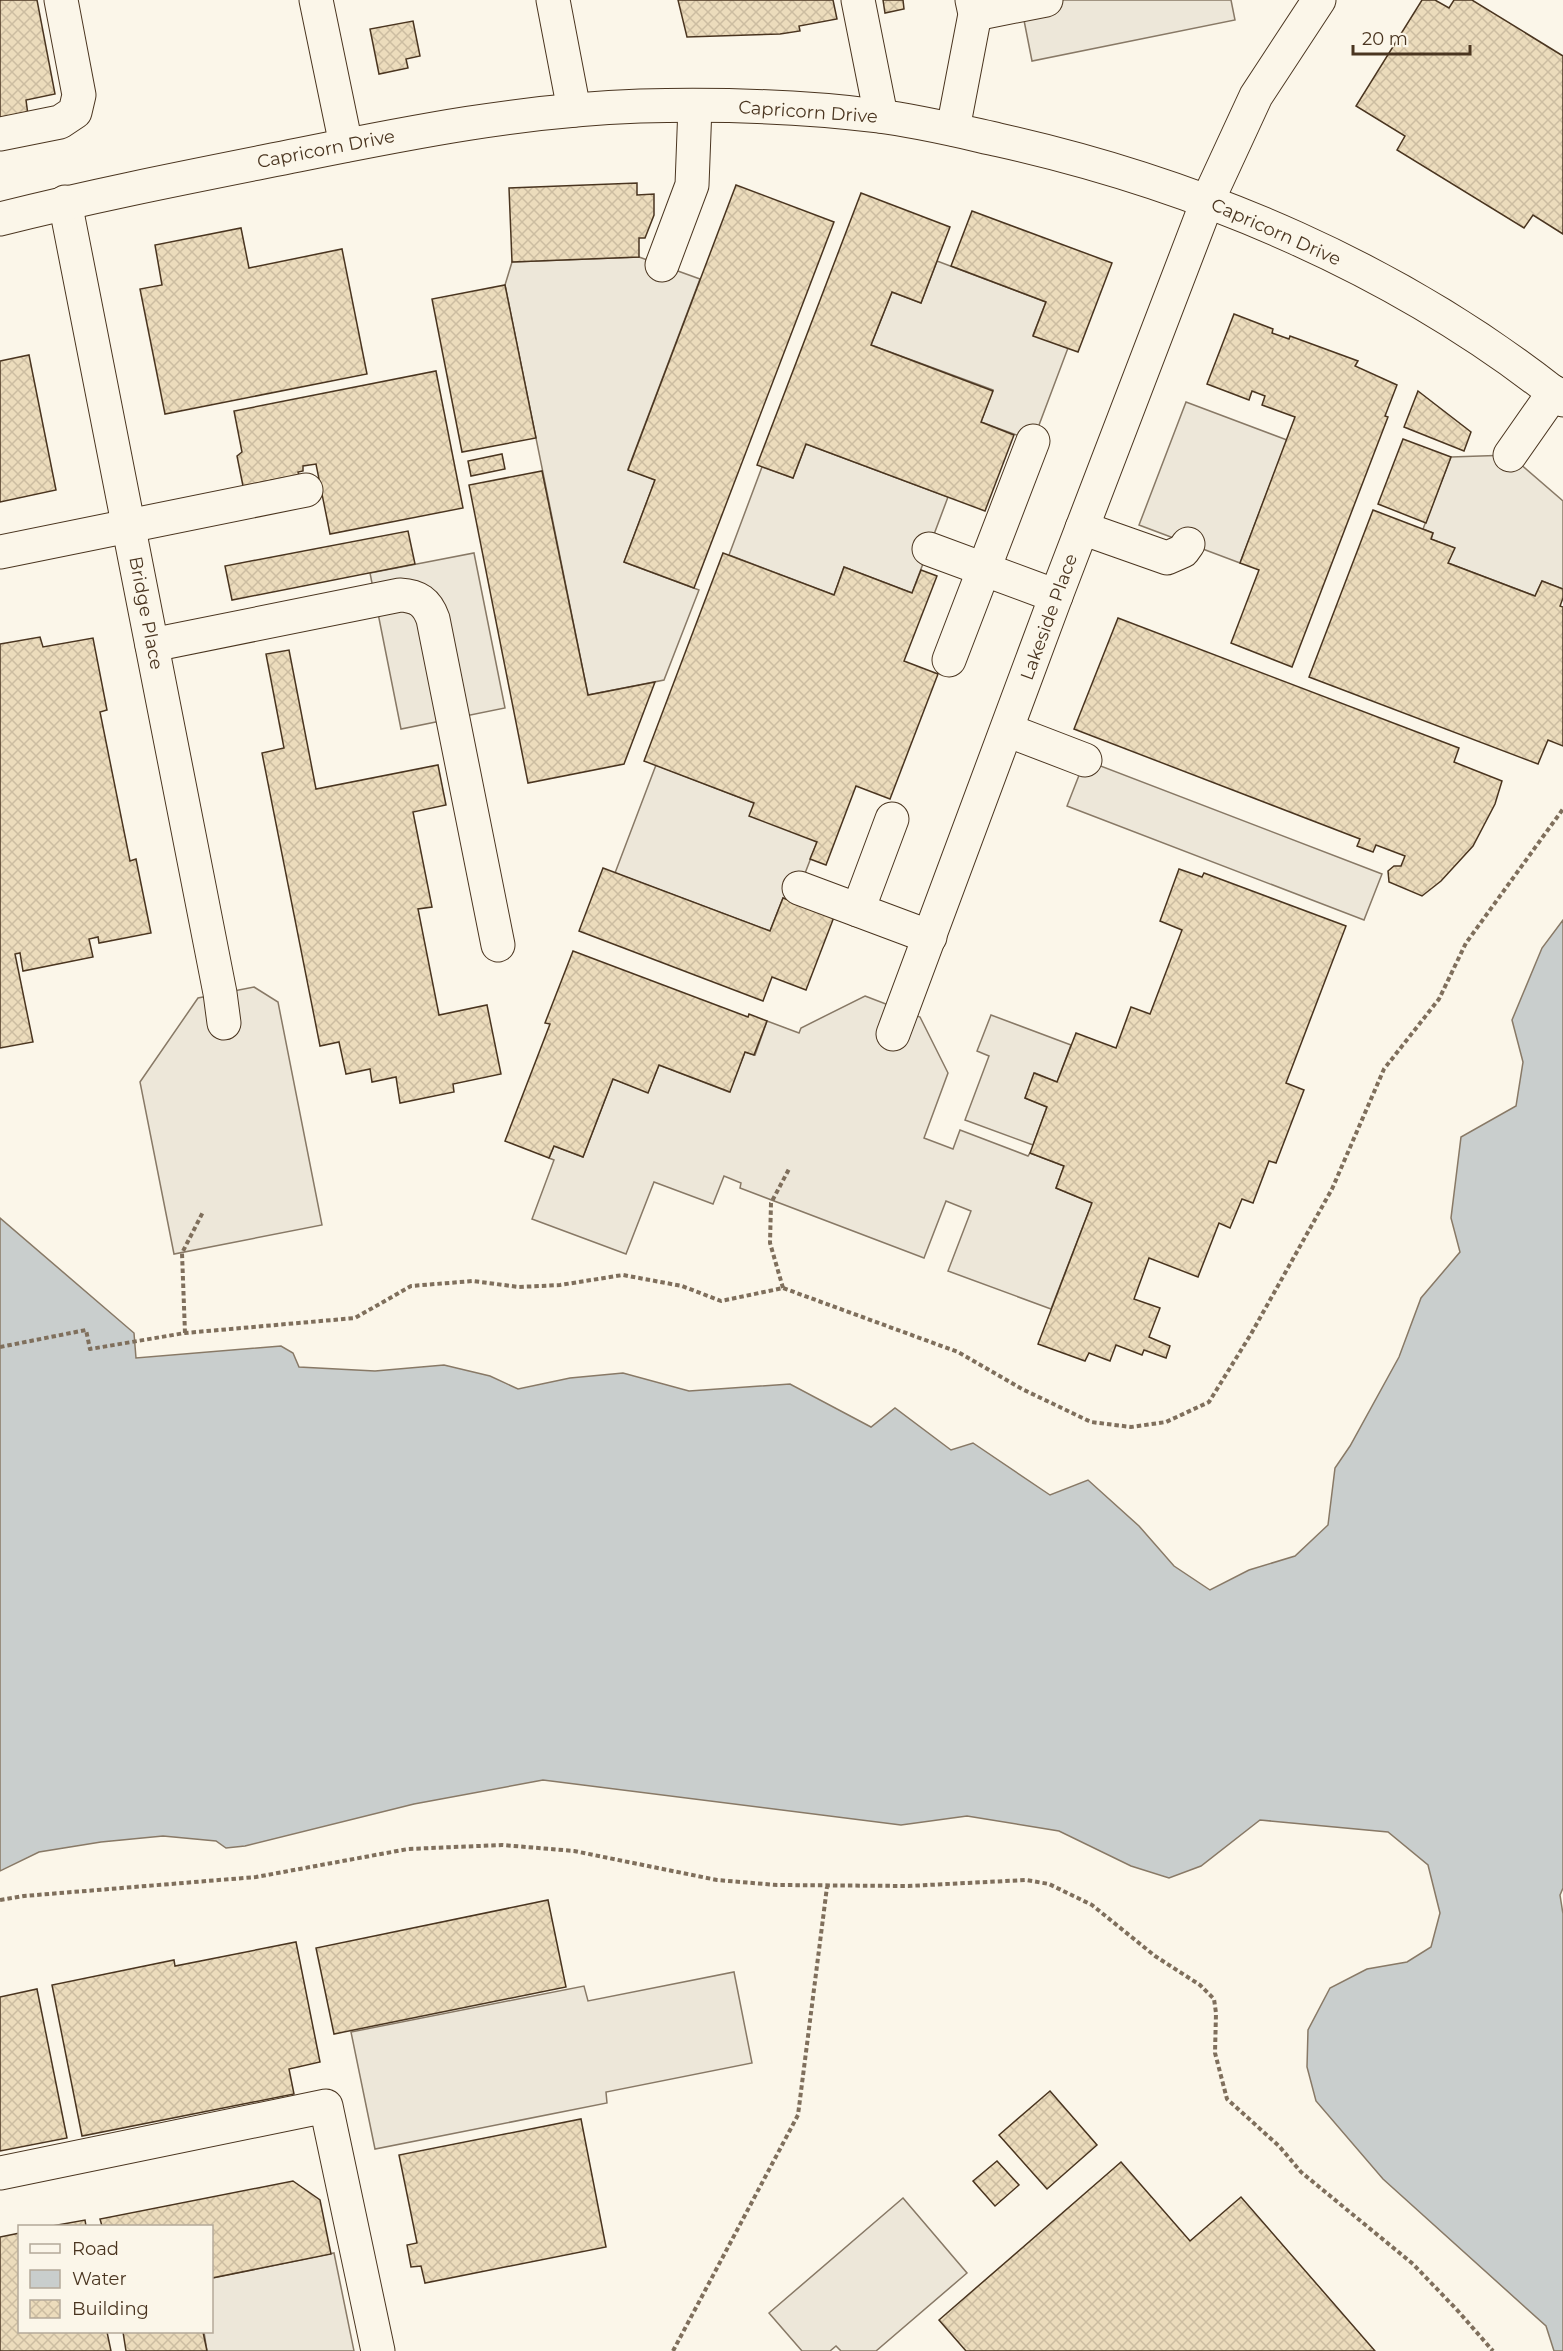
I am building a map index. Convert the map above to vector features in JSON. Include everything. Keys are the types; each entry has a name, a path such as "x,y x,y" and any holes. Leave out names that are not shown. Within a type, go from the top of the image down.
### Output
{"street":[{"path":"0,134 60,122 75,112 79,95 60,0"},
{"path":"316,0 346,146"},
{"path":"553,0 574,110"},
{"path":"858,0 881,116"},
{"path":"953,129 973,7 1046,0"},
{"name":"Lakeside Place","path":"893,1034 1056,596 1207,202 1256,96 1319,0"},
{"name":"Capricorn Drive","path":"0,219 65,202 508,116 640,106 695,106 812,110 881,116 1039,148 1103,166 1207,202 1281,232 1353,266 1423,304 1471,334 1558,396"},
{"path":"662,265 692,185 695,106"},
{"name":"Bridge Place","path":"65,202 224,1023"},
{"path":"1510,455 1558,396"},
{"path":"949,660 1033,441"},
{"path":"0,552 306,490"},
{"path":"1082,528 1167,558 1176,556 1188,544"},
{"path":"929,549 1056,596"},
{"path":"152,645 400,596 411,596 422,600 433,619 498,945"},
{"path":"1007,730 1085,760"},
{"path":"858,910 892,819"},
{"path":"799,888 930,937"},
{"path":"0,2174 326,2106 378,2351"}],"path":[{"path":"0,1347 86,1330 90,1349 185,1333 355,1318 411,1286 473,1281 519,1287 560,1285 624,1275 682,1286 721,1301 783,1288 958,1352 1022,1389 1091,1422 1131,1427 1166,1422 1209,1402 1251,1334 1332,1189 1384,1069 1439,999 1466,943 1563,809"},
{"path":"783,1288 770,1243 771,1203 789,1169"},
{"path":"185,1333 182,1253 203,1212"},
{"path":"0,1900 24,1896 256,1877 408,1849 502,1845 574,1851 717,1880 827,1887 908,1886 1026,1880 1049,1884 1092,1905 1155,1956 1200,1985 1214,1999 1215,2053 1227,2099 1279,2146 1301,2172 1413,2264 1493,2351"},
{"path":"673,2351 798,2115 827,1887"}],"shaded area":[{"path":"1045,0 1231,0 1235,20 1032,61 1021,5"},
{"path":"639,257 700,279 628,469 655,480 624,562 699,590 664,680 588,695 505,285 512,262"},
{"path":"937,261 1046,302 1033,335 1068,348 1033,441 981,422 993,390 871,345 892,292 921,303"},
{"path":"1186,402 1287,440 1240,563 1139,525"},
{"path":"806,444 948,497 912,593 844,567 834,595 729,555 762,467 793,478"},
{"path":"1510,455 1563,501 1563,589 1542,581 1535,596 1448,563 1454,548 1431,539 1433,533 1423,529 1451,457"},
{"path":"474,553 505,708 401,729 370,573"},
{"path":"1085,760 1382,874 1364,920 1067,806"},
{"path":"656,765 754,803 817,842 794,902 783,898 770,931 615,873"},
{"path":"254,987 278,1002 322,1225 174,1254 140,1082 198,998"},
{"path":"865,996 920,1017 948,1073 924,1138 953,1149 960,1130 1028,1156 1030,1153 1064,1166 1056,1188 1092,1203 1051,1309 948,1271 971,1211 946,1201 924,1258 740,1188 741,1183 724,1176 713,1204 654,1182 626,1254 532,1219 554,1160 549,1158 554,1146 583,1157 613,1079 648,1092 659,1065 729,1092 745,1052 755,1055 767,1021 799,1033 801,1028"},
{"path":"991,1015 1071,1045 1057,1082 1035,1073 1025,1098 1047,1107 1033,1145 965,1120 989,1056 977,1051"},
{"path":"734,1972 752,2063 606,2092 607,2103 375,2149 351,2032 584,1986 588,2001"},
{"path":"903,2198 967,2273 876,2351 841,2351 836,2346 830,2351 802,2351 769,2313"},
{"path":"334,2253 354,2351 207,2351 204,2333 213,2333 213,2278"}],"water":[{"path":"1563,920 1563,1888 1560,1895 1563,1914 1563,2351 1554,2351 1546,2326 1383,2179 1316,2101 1307,2067 1308,2030 1330,1988 1367,1969 1407,1962 1431,1947 1440,1913 1428,1865 1388,1832 1260,1820 1201,1866 1169,1878 1131,1866 1059,1831 967,1816 901,1825 543,1780 414,1804 245,1846 226,1848 216,1841 163,1836 101,1842 39,1852 0,1871 0,1218 134,1333 136,1358 281,1346 293,1353 299,1367 375,1371 444,1365 490,1376 518,1389 570,1378 623,1373 689,1391 790,1384 871,1427 895,1408 951,1450 973,1443 1050,1495 1088,1480 1139,1526 1174,1566 1210,1590 1249,1570 1295,1556 1328,1525 1335,1468 1350,1446 1399,1357 1421,1298 1460,1252 1451,1218 1461,1137 1516,1106 1523,1062 1512,1020 1542,948"}],"building":[{"path":"0,0 37,0 55,94 26,100 28,115 0,120"},
{"path":"678,0 833,0 837,19 799,26 800,31 780,34 687,37"},
{"path":"883,0 903,0 904,9 885,13"},
{"path":"1422,0 1435,0 1449,8 1454,0 1472,0 1563,56 1563,234 1533,215 1524,228 1397,150 1405,136 1356,106"},
{"path":"413,21 420,56 406,59 408,68 379,74 370,29"},
{"path":"637,183 637,195 654,194 654,215 645,238 639,238 639,257 512,262 509,188"},
{"path":"736,185 834,222 694,588 624,562 655,480 628,470"},
{"path":"861,193 950,227 921,303 892,292 871,345 993,391 981,422 1014,435 985,511 806,444 793,478 757,465"},
{"path":"972,211 1112,263 1078,352 1033,336 1046,302 951,266"},
{"path":"241,228 249,268 342,249 367,374 165,414 140,289 162,285 155,245"},
{"path":"505,285 536,438 462,452 432,299"},
{"path":"1234,314 1273,329 1272,333 1289,339 1290,336 1358,361 1355,366 1397,385 1385,416 1388,417 1292,667 1231,643 1259,570 1240,563 1295,417 1262,405 1265,396 1252,391 1249,400 1207,384"},
{"path":"29,355 56,490 0,502 0,361"},
{"path":"436,371 463,508 330,534 316,464 303,466 303,471 298,472 299,475 243,486 237,456 242,452 234,411"},
{"path":"1418,391 1471,432 1464,451 1404,427"},
{"path":"1403,439 1451,457 1426,523 1378,504"},
{"path":"502,454 505,469 471,476 468,461"},
{"path":"542,471 588,695 655,682 624,764 528,783 469,485"},
{"path":"1373,510 1433,533 1431,539 1455,548 1448,563 1535,596 1542,581 1563,589 1560,606 1563,607 1563,746 1548,740 1538,764 1309,677"},
{"path":"408,531 415,564 232,600 225,566"},
{"path":"723,553 834,595 844,567 912,593 921,570 937,576 904,661 938,674 890,799 856,786 826,865 810,859 817,842 749,816 754,803 644,761"},
{"path":"1118,618 1459,748 1454,762 1502,781 1495,804 1473,846 1441,881 1422,896 1389,882 1388,871 1394,866 1401,866 1405,856 1376,845 1373,852 1357,846 1360,839 1074,729"},
{"path":"40,637 43,647 93,638 107,710 100,712 130,861 136,859 151,933 99,943 98,937 89,939 93,957 23,971 20,953 15,954 33,1042 0,1048 0,644"},
{"path":"289,650 316,789 438,765 446,805 413,812 432,907 418,909 439,1015 487,1005 501,1074 453,1084 454,1092 400,1103 396,1077 372,1082 370,1069 346,1074 339,1042 320,1046 262,753 284,748 266,654"},
{"path":"603,868 770,931 783,898 834,917 806,990 772,977 763,1001 579,931"},
{"path":"1179,869 1202,877 1204,873 1346,926 1286,1083 1304,1090 1276,1163 1269,1161 1253,1203 1242,1199 1230,1228 1219,1223 1198,1277 1149,1258 1134,1299 1160,1308 1149,1337 1170,1346 1166,1358 1144,1350 1142,1355 1116,1345 1110,1361 1089,1353 1085,1361 1038,1344 1092,1203 1056,1188 1064,1166 1030,1153 1047,1107 1025,1098 1034,1073 1057,1082 1076,1033 1116,1048 1131,1007 1150,1014 1182,930 1160,921"},
{"path":"573,951 748,1017 749,1014 767,1021 754,1055 745,1052 730,1092 659,1065 648,1093 613,1079 583,1157 554,1146 549,1158 505,1141 550,1024 545,1023"},
{"path":"548,1900 566,1987 334,2034 316,1948"},
{"path":"296,1942 320,2062 289,2069 294,2094 82,2136 52,1985 174,1960 175,1966"},
{"path":"37,1989 67,2138 0,2151 0,1997"},
{"path":"1050,2091 1097,2145 1047,2189 999,2135"},
{"path":"581,2119 606,2247 425,2283 421,2266 411,2267 407,2245 417,2243 399,2155"},
{"path":"997,2161 1019,2185 995,2206 973,2181"},
{"path":"1121,2162 1190,2241 1241,2197 1375,2351 966,2351 939,2320"},
{"path":"293,2181 320,2200 331,2254 213,2278 213,2225 102,2225 100,2219"},
{"path":"85,2220 86,2225 58,2225"},
{"path":"18,2233 18,2333 107,2333 111,2351 0,2351 0,2237"},
{"path":"123,2333 203,2333 207,2351 126,2351"}]}
